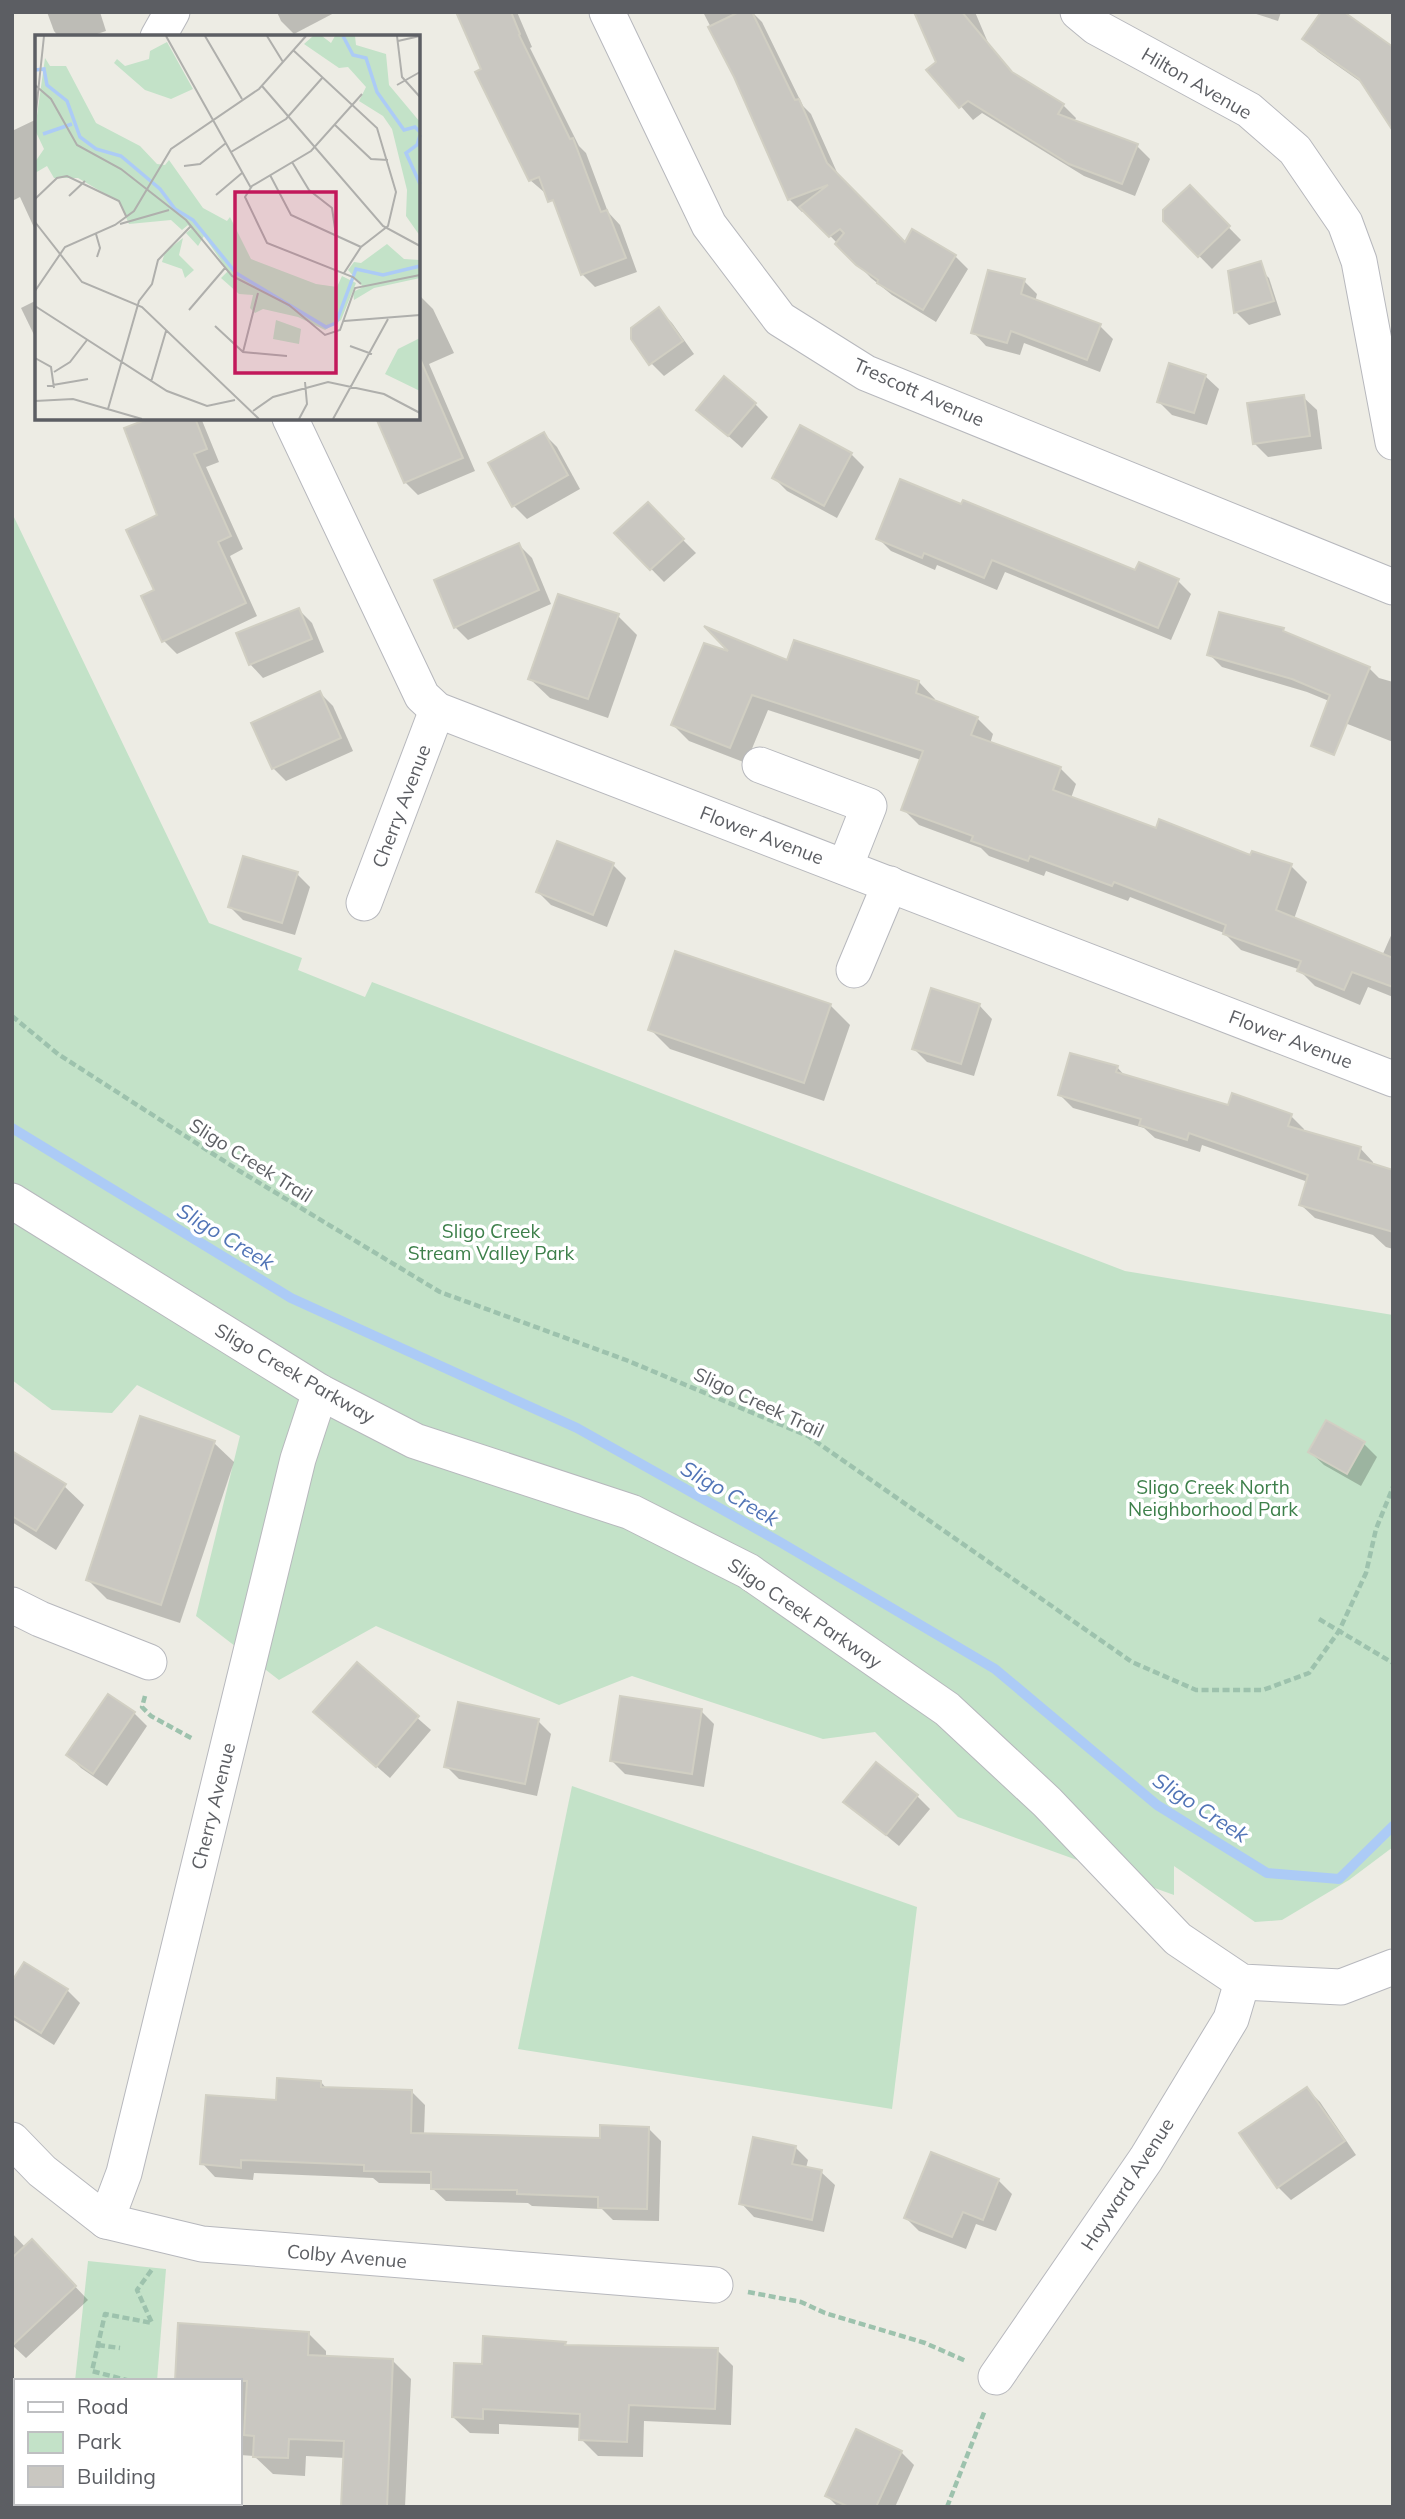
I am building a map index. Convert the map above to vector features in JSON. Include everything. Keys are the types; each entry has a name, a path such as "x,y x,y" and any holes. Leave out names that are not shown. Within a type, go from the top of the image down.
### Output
{"street":[{"path":"159,35 172,12"},
{"name":"Trescott Avenue","path":"607,12 709,225 780,319 866,373 1393,587"},
{"name":"Hilton Avenue","path":"1078,12 1096,27 1249,110 1295,150 1345,223 1359,261 1393,442"},
{"path":"291,420 422,696 437,710"},
{"name":"Flower Avenue","path":"437,710 1393,1079"},
{"name":"Cherry Avenue","path":"364,903 437,710"},
{"path":"760,765 869,806 845,867"},
{"path":"854,970 890,884"},
{"name":"Sligo Creek Parkway","path":"12,1201 320,1392 415,1441 631,1512 748,1571 947,1709 1047,1802 1178,1939 1242,1982"},
{"name":"Cherry Avenue","path":"106,2221 124,2173 298,1459 320,1392"},
{"path":"12,1605 40,1619 149,1662"},
{"path":"1242,1982 1341,1987 1393,1967"},
{"name":"Hayward Avenue","path":"996,2377 1146,2159 1231,2019 1242,1982"},
{"name":"Colby Avenue","path":"12,2140 42,2171 106,2221 202,2244 715,2285"}],"path":[{"name":"Sligo Creek Trail","path":"12,1016 58,1054 92,1076 249,1177 440,1292 625,1360 808,1436 1132,1662 1196,1690 1263,1690 1309,1673 1339,1631 1366,1573 1376,1529 1393,1487"},
{"path":"1320,1619 1393,1663"},
{"path":"149,1662 149,1680 142,1707 151,1716 187,1737 227,1750"},
{"path":"122,2379 92,2371 105,2314 152,2323 137,2290 158,2262 160,2234"},
{"path":"715,2285 801,2302 825,2313 925,2343 974,2364 996,2377 947,2507"},
{"path":"98,2345 120,2348"}],"green space":[{"path":"12,513 209,923 302,958 298,970 365,997 372,982 1125,1271 1393,1315 1393,1847 1349,1880 1282,1920 1255,1922 1174,1866 1174,1895 958,1817 875,1732 823,1739 632,1676 559,1705 376,1626 279,1680 196,1616 240,1436 137,1385 112,1413 52,1410 12,1380"},
{"path":"572,1786 917,1907 892,2109 518,2049"},
{"path":"88,2261 166,2269 157,2379 75,2379"},
{"path":"62,2505 148,2505 148,2507"}],"building":[{"path":"456,12 511,12 519,35 570,139 573,138 601,212 607,210 626,258 581,275 553,200 548,202 539,177 529,181 475,72 481,69"},
{"path":"739,12 752,12 795,100 799,99 827,163 905,242 912,229 956,255 923,310 877,283 878,280 856,265 835,244 844,233 840,229 829,237 799,207 828,185 788,200 734,77 708,27"},
{"path":"914,12 962,12 1012,72 1064,104 1058,114 1138,144 1122,184 1069,164 968,101 959,108 926,70 936,62"},
{"path":"1321,12 1344,12 1393,47 1393,131 1359,79 1302,39"},
{"path":"1190,185 1230,226 1198,257 1163,221 1163,210"},
{"path":"1261,261 1274,301 1234,313 1228,271"},
{"path":"988,270 1025,279 1021,294 1101,324 1087,360 1011,331 1007,343 971,333"},
{"path":"659,307 683,341 649,365 631,339 631,328"},
{"path":"420,359 463,458 404,483 377,420 420,420"},
{"path":"1169,363 1206,375 1194,413 1157,402"},
{"path":"724,376 756,403 728,436 696,410"},
{"path":"1304,395 1310,436 1253,444 1247,403"},
{"path":"145,420 196,420 207,449 194,454 231,536 218,542 246,603 162,642 141,596 154,590 126,530 157,515 124,428"},
{"path":"800,425 852,453 824,506 772,478"},
{"path":"544,432 568,475 512,507 488,463"},
{"path":"900,479 961,504 963,500 1135,570 1139,562 1179,579 1158,628 992,560 984,578 924,553 922,558 876,539"},
{"path":"648,502 684,539 650,570 614,533"},
{"path":"519,543 539,590 454,628 434,580"},
{"path":"558,594 619,614 588,699 528,679"},
{"path":"299,608 312,639 249,665 236,633"},
{"path":"1219,612 1284,628 1283,631 1370,667 1334,755 1311,746 1330,695 1292,679 1207,655"},
{"path":"704,626 787,660 794,640 919,681 916,693 978,717 971,735 1061,767 1053,790 1156,828 1159,819 1250,855 1252,851 1292,864 1276,910 1393,958 1393,987 1352,972 1344,990 1297,971 1301,961 1223,934 1226,925 1114,882 1112,886 1030,856 1028,861 971,841 973,836 901,810 923,751 752,695 730,748 671,725 704,643 728,651"},
{"path":"320,691 341,738 272,769 251,723"},
{"path":"557,841 614,863 593,915 536,892"},
{"path":"243,856 298,872 282,923 228,907"},
{"path":"675,951 831,1004 804,1083 648,1030"},
{"path":"931,988 980,1004 961,1064 912,1049"},
{"path":"1070,1053 1118,1066 1116,1072 1228,1105 1232,1093 1292,1114 1288,1126 1361,1147 1358,1159 1393,1170 1393,1232 1299,1205 1308,1175 1189,1133 1187,1140 1139,1125 1141,1119 1058,1095"},
{"path":"140,1416 215,1441 161,1605 86,1580"},
{"path":"1326,1420 1365,1442 1347,1474 1308,1452"},
{"path":"12,1451 66,1484 36,1531 12,1516"},
{"path":"357,1662 419,1716 376,1767 313,1712"},
{"path":"108,1694 135,1712 93,1774 66,1755"},
{"path":"620,1696 702,1709 692,1774 610,1761"},
{"path":"458,1702 539,1719 525,1784 444,1767"},
{"path":"876,1762 918,1795 886,1835 843,1802"},
{"path":"24,1962 68,1989 41,2033 12,2015 12,1981"},
{"path":"277,2078 321,2081 321,2087 412,2090 411,2133 600,2138 600,2125 649,2127 647,2209 598,2208 598,2197 517,2194 517,2190 431,2189 431,2172 364,2171 364,2165 241,2160 241,2168 200,2164 206,2095 276,2100"},
{"path":"1307,2087 1345,2141 1277,2188 1239,2133"},
{"path":"753,2137 796,2146 792,2164 822,2170 812,2220 739,2204"},
{"path":"931,2152 999,2179 983,2220 963,2212 952,2237 904,2218"},
{"path":"32,2239 76,2286 12,2346 12,2258"},
{"path":"178,2323 309,2332 308,2355 393,2359 387,2507 341,2507 344,2441 289,2439 288,2458 253,2457 254,2436 244,2435 247,2381 175,2379"},
{"path":"483,2336 566,2342 565,2345 718,2348 715,2409 629,2405 627,2442 579,2440 580,2414 483,2409 483,2419 452,2417 454,2363 482,2364"},
{"path":"856,2429 902,2451 876,2507 849,2507 825,2496"}],"waterway":[{"name":"Sligo Creek","path":"12,1128 291,1298 577,1428 780,1542 995,1669 1157,1805 1267,1873 1339,1879 1393,1826"}],"park label":[{"name":"Sligo Creek Stream Valley Park","path":"491,1242"},
{"name":"Sligo Creek North Neighborhood Park","path":"1213,1498"}]}
